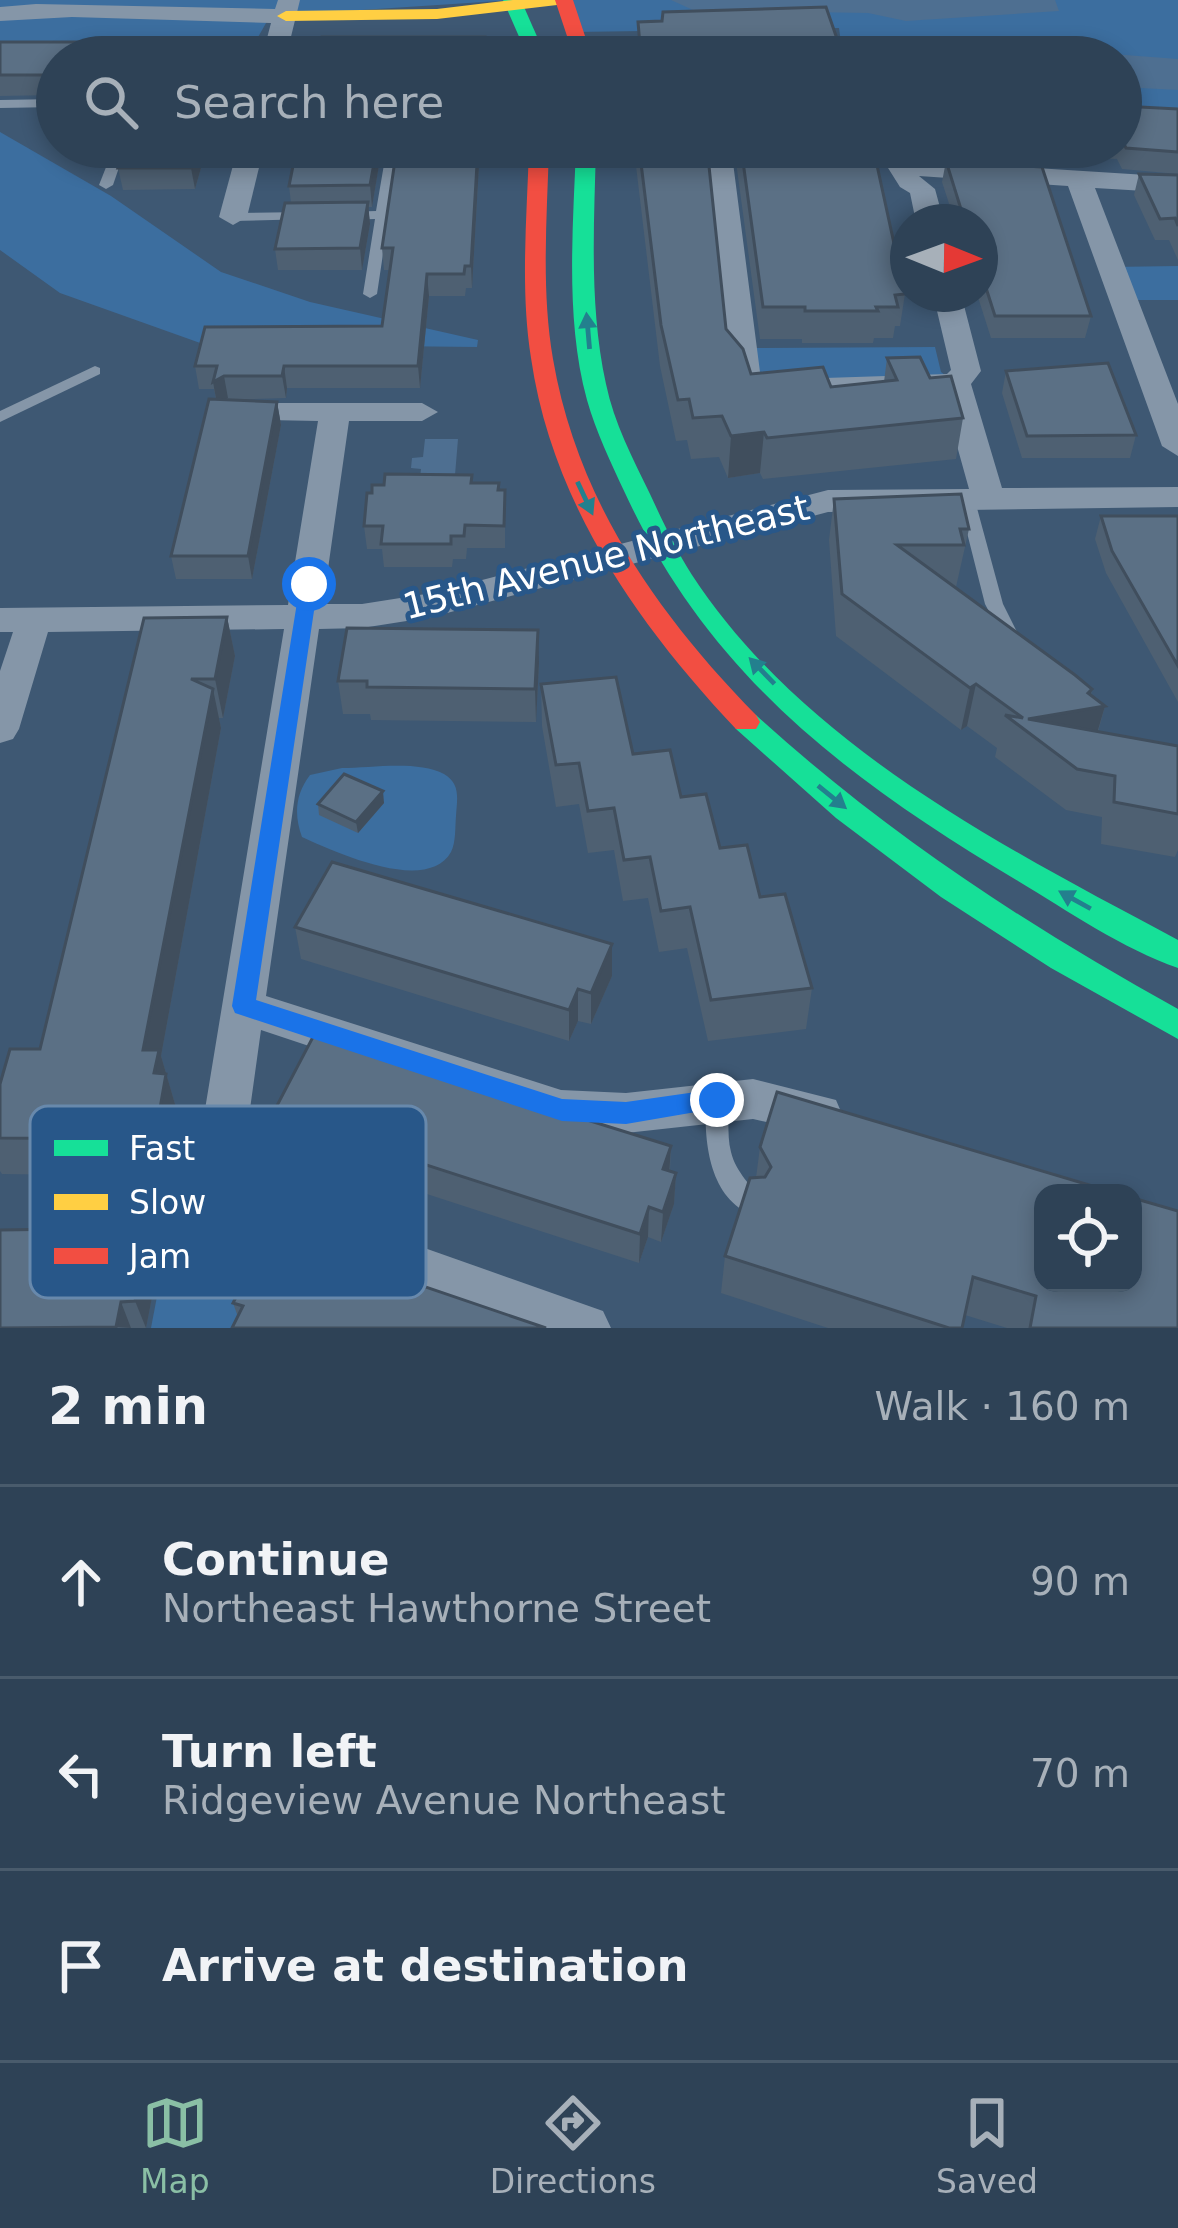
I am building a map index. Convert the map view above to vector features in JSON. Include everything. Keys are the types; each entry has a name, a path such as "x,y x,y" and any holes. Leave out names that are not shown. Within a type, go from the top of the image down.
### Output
{"street":[{"path":"0,14 80,8 212,17 288,8 400,16 560,0 575,36"},
{"path":"514,3 528,36"},
{"path":"233,217 246,168"},
{"path":"539,168 537,334 544,374 564,451 615,556 656,625 758,737 870,828 1012,932 1178,1025"},
{"path":"586,168 586,322 594,383 607,427 661,544 702,608 795,705 920,807 1178,955"},
{"path":"720,168 743,369 749,378 782,389 806,390 870,382 955,383"},
{"path":"900,168 902,204"},
{"path":"903,168 922,190 926,204"},
{"path":"938,168 1178,185"},
{"path":"1079,179 1165,377 1178,446"},
{"path":"927,312 941,372 955,383 977,497"},
{"path":"951,312 965,371 955,383"},
{"path":"228,412 422,412"},
{"path":"228,1106 335,412"},
{"name":"15th Avenue Northeast","path":"17,620 304,620 432,604 828,501 1178,497"},
{"path":"0,729 17,620"},
{"path":"243,1006 562,1110 626,1113 752,1099 853,1124"},
{"path":"426,1271 586,1328"}],"lane":[{"path":"0,104 36,103"},
{"path":"106,185 112,168"},
{"path":"370,294 390,168"},
{"path":"336,216 382,215"},
{"path":"233,217 314,216"},
{"path":"0,417 94,371"},
{"path":"977,497 994,604 1026,658"},
{"path":"717,1100 716,1137 723,1175 750,1203"}],"shaded area":[{"path":"0,0 512,0 270,16 259,36 36,36 36,55 0,55"},
{"path":"564,0 1178,0 1178,115 1142,112 1142,36 840,36 839,28 574,32"},
{"path":"671,0 1055,0 1059,11 906,21 868,13 693,10"},
{"path":"1142,56 1178,59 1178,90 1142,88"},
{"path":"0,132 36,153 36,168 62,168 221,272 310,302 478,340 477,347 203,344 60,293 0,250"},
{"path":"1178,266 1178,300 1124,300 1111,267"},
{"path":"935,347 941,372 955,383 765,385 740,348"},
{"path":"425,439 458,439 454,487 419,487 421,469 411,468 412,458 423,457"},
{"path":"421,767 444,774 456,787 457,798 451,852 439,864 401,870 356,859 302,837 297,805 305,783 310,775 342,768"},
{"path":"157,1298 257,1298 243,1328 151,1328"}],"building":[{"path":"826,7 836,36 639,36 638,22 662,21 663,12"},
{"path":"0,42 36,42 36,75 0,75"},
{"path":"1142,107 1178,109 1178,152 1142,149"},
{"path":"293,168 373,168 370,185 289,186"},
{"path":"394,168 477,168 471,266 465,266 464,274 427,274 418,366 284,366 282,376 224,376 213,382 217,366 195,366 205,327 382,326 393,248 382,248"},
{"path":"642,168 709,168 726,329 743,349 751,374 823,367 831,387 897,380 887,358 920,357 930,378 951,376 963,418 767,438 764,432 731,436 722,416 693,418 689,399 678,400 661,325"},
{"path":"744,168 878,168 890,225 890,307 805,311 805,307 763,307"},
{"path":"948,168 1042,168 1091,316 995,316 998,204 959,204"},
{"path":"1139,174 1178,175 1178,226 1175,218 1160,219"},
{"path":"368,202 360,248 275,249 285,203"},
{"path":"1108,363 1136,435 1027,436 1006,371"},
{"path":"209,399 277,402 248,556 171,556"},
{"path":"385,474 472,475 471,483 499,483 498,490 505,490 504,526 465,525 464,536 451,536 451,544 381,544 383,526 364,526 367,493 372,493 372,485 384,485"},
{"path":"961,494 969,529 960,529 964,545 897,545 1075,675 1105,706 1028,719 1178,746 1178,814 1114,802 1115,776 1077,769 1005,715 1023,718 976,684 970,688 842,594 834,499"},
{"path":"1101,516 1178,516 1178,666 1112,551"},
{"path":"227,617 215,679 191,679 213,689 143,1050 159,1050 154,1073 166,1074 160,1106 30,1106 30,1138 0,1138 0,1084 10,1049 40,1049 144,618"},
{"path":"347,628 538,630 535,689 367,687 367,681 338,681"},
{"path":"616,677 633,754 670,750 681,797 706,794 720,848 747,845 760,897 785,894 812,988 711,1000 690,907 661,911 650,857 624,860 614,808 588,811 579,763 556,765 541,684"},
{"path":"344,774 383,791 356,822 318,804"},
{"path":"332,862 612,944 591,993 578,989 569,1010 295,927"},
{"path":"314,1035 671,1146 663,1169 676,1173 663,1212 649,1207 640,1234 426,1165 426,1106 277,1106"},
{"path":"777,1092 1086,1184 1034,1184 1034,1292 1142,1292 1142,1201 1178,1211 1178,1328 1030,1328 1036,1296 973,1277 962,1328 949,1328 725,1256 750,1178 765,1177 771,1167 760,1147"},
{"path":"0,1230 30,1230 30,1298 135,1301 121,1302 116,1327 0,1328"},
{"path":"426,1287 546,1328 232,1328 243,1306 233,1303 236,1298 426,1298"}],"traffic: fast":[{"path":"512,0 528,36"},
{"path":"585,168 584,294 597,395 653,527 693,596 741,654 853,757 979,844 1178,955"},
{"path":"746,722 846,811 952,888 1178,1025"}],"traffic: slow":[{"path":"286,16 437,14 557,0"}],"traffic: jam":[{"path":"564,0 576,36"},
{"path":"538,168 539,333 552,410 569,460 589,509 644,601 746,722"}],"route":[{"path":"309,584 243,1006 562,1110 626,1113 717,1100"}]}
